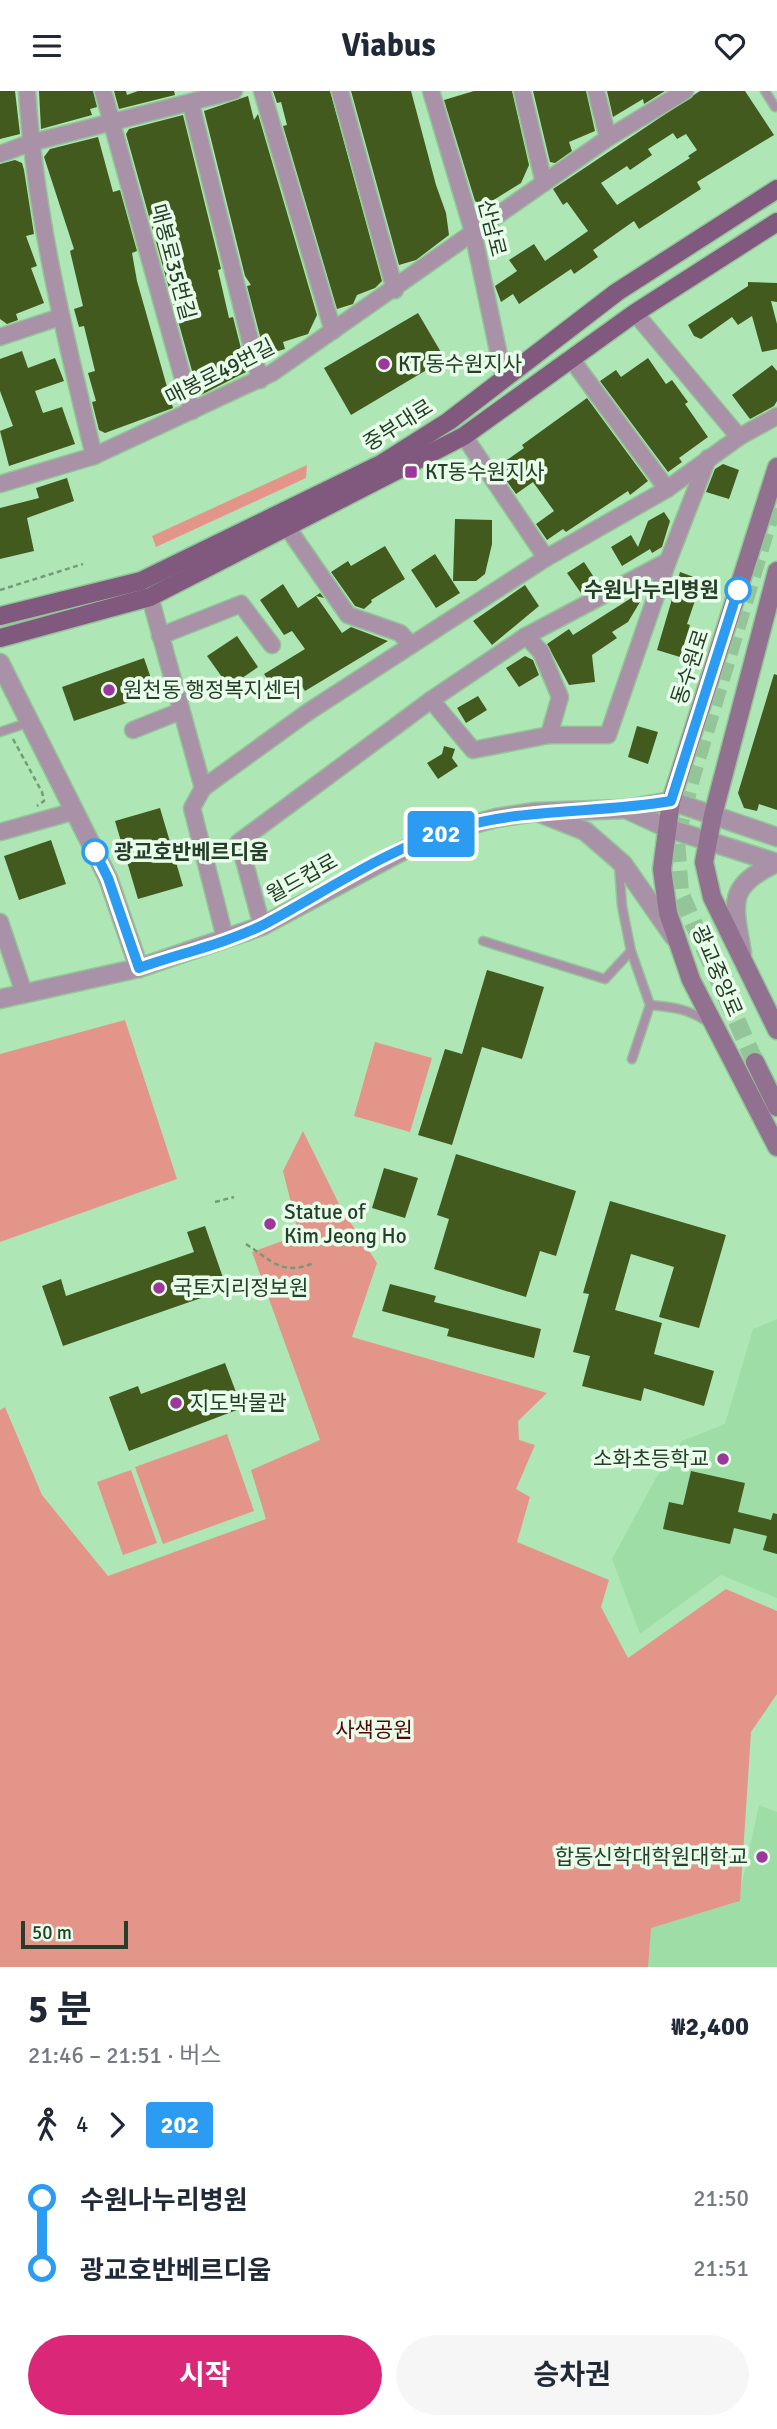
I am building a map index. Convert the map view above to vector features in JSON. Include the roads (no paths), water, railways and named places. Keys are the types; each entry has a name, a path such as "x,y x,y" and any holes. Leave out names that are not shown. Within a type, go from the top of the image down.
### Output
{"main road":[{"name":"중부대로","path":"0,616 141,581 381,464 449,421 617,292 777,189"},
{"name":"중부대로","path":"0,638 150,597 464,436 635,313 772,228"},
{"name":"동수원로","path":"671,801 777,467"},
{"path":"713,815 769,628 777,571"},
{"name":"광교중앙로","path":"671,801 662,869 668,913 691,979 777,1147"},
{"name":"광교중앙로","path":"713,815 704,862 712,897 777,1030"},
{"path":"777,1080 760,1060 777,1107"}],"street":[{"path":"27,91 30,143 60,317 94,456"},
{"name":"매봉로35번길","path":"103,91 191,411"},
{"path":"0,154 30,143 234,91"},
{"path":"262,91 333,331"},
{"path":"340,91 395,290"},
{"name":"산남로","path":"431,91 473,232 504,379"},
{"path":"522,91 544,183"},
{"path":"596,91 608,138"},
{"name":"매봉로49번길","path":"0,484 94,456 260,380 395,290 608,138 683,91"},
{"path":"191,104 260,380"},
{"path":"635,313 739,437"},
{"path":"0,337 60,317"},
{"path":"572,360 667,489"},
{"path":"225,939 192,808 203,788 308,712 411,645 546,558 667,489 739,437 777,416"},
{"path":"464,436 546,558"},
{"path":"431,700 473,750 549,735 608,734 668,561 708,458"},
{"path":"288,527 348,615 401,633 411,645"},
{"path":"262,926 239,842 431,700 526,636 668,561"},
{"path":"150,597 203,788"},
{"path":"160,636 241,604 272,645"},
{"path":"526,636 541,652 560,697 549,735"},
{"path":"0,663 108,878 139,968"},
{"path":"133,730 181,711"},
{"name":"월드컵로","path":"0,999 139,968 225,939 262,926 410,847 449,831 535,812 626,809 671,801 777,837"},
{"name":"월드컵로","path":"626,809 667,828 776,863"},
{"path":"0,832 75,811"},
{"path":"535,812 585,831 617,858 678,943"},
{"path":"744,967 734,904 740,886 752,874 776,863"},
{"path":"0,922 24,993"}],"lane":[{"path":"765,91 775,107"},
{"path":"4,730 30,722"},
{"path":"617,858 631,951 650,1005 632,1059"},
{"path":"483,941 605,979 631,951"},
{"path":"650,1005 677,1007 695,1013 716,1028"}],"tunnel":[{"path":"755,1062 680,893 676,839 691,779 773,506"}],"place":[{"name":"KT 동수원지사","path":"384,364"},
{"name":"KT동수원지사","path":"411,472"},
{"name":"수원나누리병원","path":"738,590"},
{"name":"원천동 행정복지센터","path":"109,690"},
{"name":"광교호반베르디움","path":"95,852"},
{"name":"Statue of Kim Jeong Ho","path":"270,1224"},
{"name":"국토지리정보원","path":"159,1288"},
{"name":"지도박물관","path":"176,1403"},
{"name":"소화초등학교","path":"723,1459"},
{"name":"합동신학대학원대학교","path":"762,1857"}],"park label":[{"name":"사색공원","path":"374,1730"}]}
